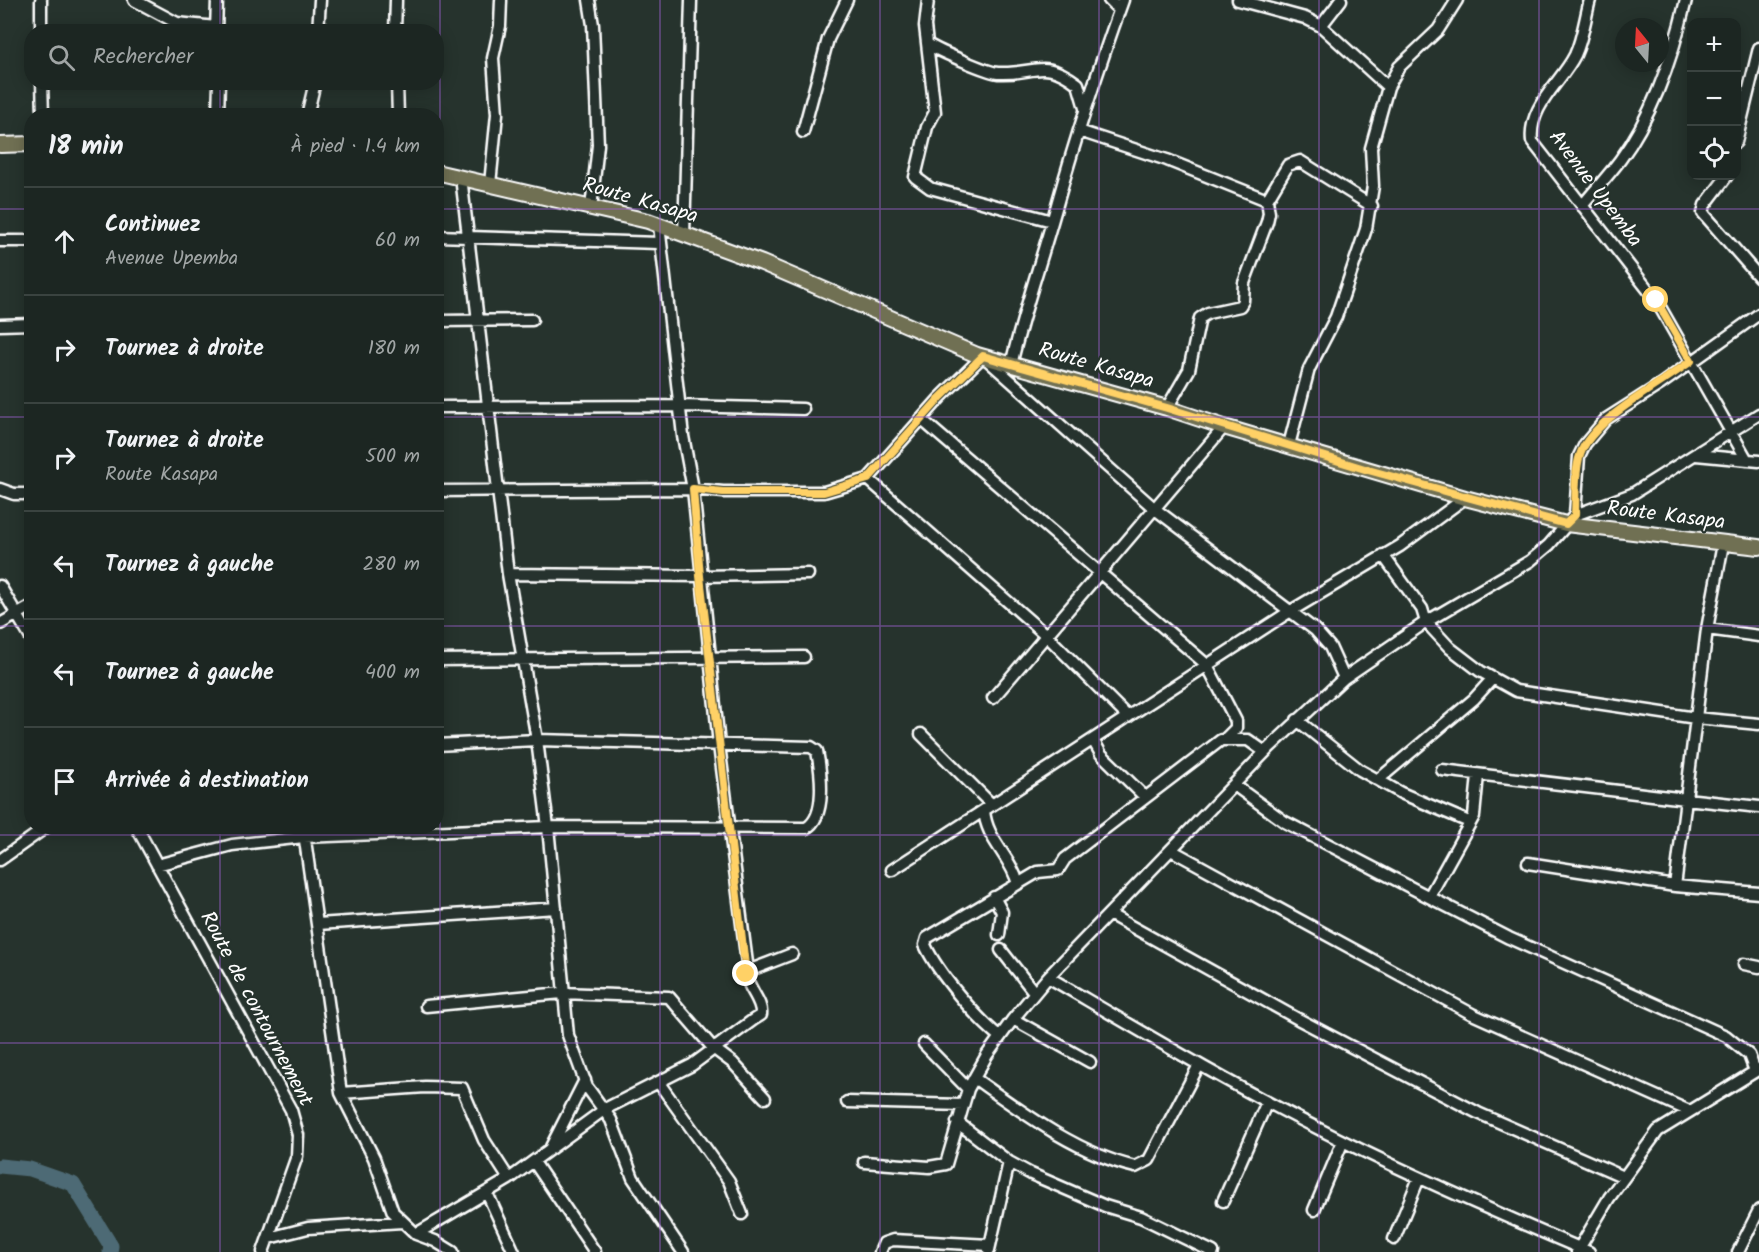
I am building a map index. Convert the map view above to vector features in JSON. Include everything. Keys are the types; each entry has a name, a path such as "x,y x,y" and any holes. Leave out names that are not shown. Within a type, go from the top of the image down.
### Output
{"main road":[{"path":"0,145 24,144"},
{"name":"Route Kasapa","path":"444,174 659,225 762,263 983,356 1167,408 1466,498 1570,520 1723,544 1759,547"}],"street":[{"path":"41,0 41,24"},
{"path":"134,0 177,22 188,24"},
{"path":"216,24 217,0"},
{"path":"318,24 320,0"},
{"path":"395,24 396,0"},
{"path":"490,184 497,114 493,58 500,26 501,0"},
{"path":"589,0 593,25 598,145 591,208"},
{"path":"684,235 691,0"},
{"path":"803,132 828,39 847,0"},
{"path":"928,0 925,26 935,112 927,127 915,177 930,188 1052,221"},
{"path":"1011,365 1026,301 1121,5 1109,0"},
{"path":"1238,0 1257,3 1305,18 1321,26 1388,87"},
{"path":"1321,26 1341,0"},
{"path":"1288,445 1309,369 1336,317 1372,206 1371,148 1388,87 1400,66 1438,30 1457,0"},
{"name":"Avenue Upemba","path":"1590,0 1575,55 1535,116 1531,132 1532,141 1656,300 1747,460"},
{"path":"1582,206 1620,160 1648,115 1665,73 1686,0"},
{"path":"929,45 996,73 1042,68 1054,69 1078,84 1086,110"},
{"path":"1741,126 1759,48"},
{"path":"42,90 43,108"},
{"path":"218,108 219,90"},
{"path":"309,108 313,90"},
{"path":"397,90 398,108"},
{"path":"1079,131 1167,160 1267,200"},
{"path":"1167,408 1189,370 1200,318 1208,313 1240,306 1244,301 1244,283 1269,213 1267,200 1288,165 1300,161 1372,206"},
{"path":"461,177 470,236 508,574 521,659 537,740 548,827 562,993 568,1035 585,1080 605,1109 622,1143 633,1178 683,1252"},
{"path":"1725,180 1705,205 1703,213 1758,273"},
{"path":"416,1234 509,1179 605,1109 692,1065 760,1015 761,1006 748,980 700,576 693,489 659,243 659,225"},
{"path":"444,236 659,243"},
{"path":"0,241 24,241"},
{"path":"1570,520 1579,456 1585,444 1606,419 1759,314"},
{"path":"444,321 531,320"},
{"path":"0,325 24,324"},
{"path":"444,491 693,489 723,492 824,492 868,479 921,419 983,356 1155,509 1289,612 1308,623 1324,638 1344,678"},
{"path":"444,407 680,406 803,409"},
{"path":"864,1162 943,1166 946,1164 968,1089 1000,1037 1034,992 1265,752 1344,678 1426,622 1530,561 1550,545 1570,520 1632,494 1759,414"},
{"path":"921,419 1208,665 1236,721 1236,728 1225,740 1145,797 1065,859 1058,870 1040,872 927,938 925,945 975,1014 1000,1037"},
{"path":"993,698 1224,427"},
{"path":"1696,455 1759,461"},
{"path":"868,479 1047,636 1128,717"},
{"path":"0,489 14,494 24,494"},
{"path":"892,870 1289,612 1438,520 1466,498"},
{"path":"1675,886 1707,630 1723,544"},
{"path":"1383,555 1422,609 1426,622 1450,648 1516,691 1696,718 1759,724"},
{"path":"508,574 700,576 808,574"},
{"path":"0,586 24,627"},
{"path":"0,624 24,611"},
{"path":"1707,630 1759,636"},
{"path":"444,660 804,657"},
{"path":"1378,780 1474,699 1493,678"},
{"path":"1297,720 1332,750 1378,780 1469,822"},
{"path":"921,734 988,808 987,830 1011,864 1018,884"},
{"path":"444,745 537,740 811,747 817,752 820,765 819,804 816,819 806,828 548,827 444,829"},
{"path":"1093,740 1101,754 1145,797"},
{"path":"1225,740 1252,741 1265,752"},
{"path":"1442,770 1759,807"},
{"path":"1430,897 1474,816 1478,775"},
{"path":"1048,977 1267,1102 1419,1178 1581,1251 1623,1177 1658,1131 1687,1110 1757,1070 1749,1055 1726,1036 1509,938 1285,822 1234,785"},
{"path":"0,861 37,834"},
{"name":"Route de contournement","path":"140,834 291,1110 298,1135 297,1156 263,1252"},
{"path":"157,865 232,845 293,834"},
{"path":"304,834 341,1093 374,1158 393,1212 416,1234 435,1240 453,1252"},
{"path":"1171,850 1472,1014 1687,1110"},
{"path":"1528,863 1675,886 1759,893"},
{"path":"994,897 1002,912 999,935"},
{"path":"318,924 556,908"},
{"path":"1109,914 1299,1019 1478,1113 1623,1177"},
{"path":"1000,950 1034,992"},
{"path":"748,971 792,954"},
{"path":"1744,964 1759,967"},
{"path":"426,1006 562,993 669,997 713,1048 729,1059 765,1098"},
{"path":"1013,1019 1090,1062"},
{"path":"924,1044 968,1089"},
{"path":"974,1078 1052,1130 1094,1152 1135,1167 1149,1160 1199,1065"},
{"path":"551,1148 585,1080"},
{"path":"659,1083 726,1176 742,1214"},
{"path":"341,1093 424,1087 462,1088 484,1140 509,1179"},
{"path":"847,1102 963,1105"},
{"path":"1223,1201 1267,1102"},
{"path":"957,1122 1009,1162 1058,1188 1141,1217 1213,1252"},
{"path":"1314,1210 1343,1141"},
{"path":"534,1162 595,1252"},
{"path":"880,1252 884,1243 893,1240 989,1249 1009,1162"},
{"path":"1394,1239 1419,1178"},
{"path":"487,1193 514,1252"},
{"path":"1738,1252 1759,1210"},
{"path":"268,1238 308,1228 402,1222"}],"waterway":[{"path":"0,1166 30,1169 73,1184 111,1246 110,1252"}],"route":[{"path":"746,974 748,971 700,576 693,489 723,492 824,492 862,482 868,479 940,398 983,356 1167,408 1368,470 1566,524 1575,515 1579,456 1585,444 1606,419 1661,384 1691,361 1656,300"}]}
